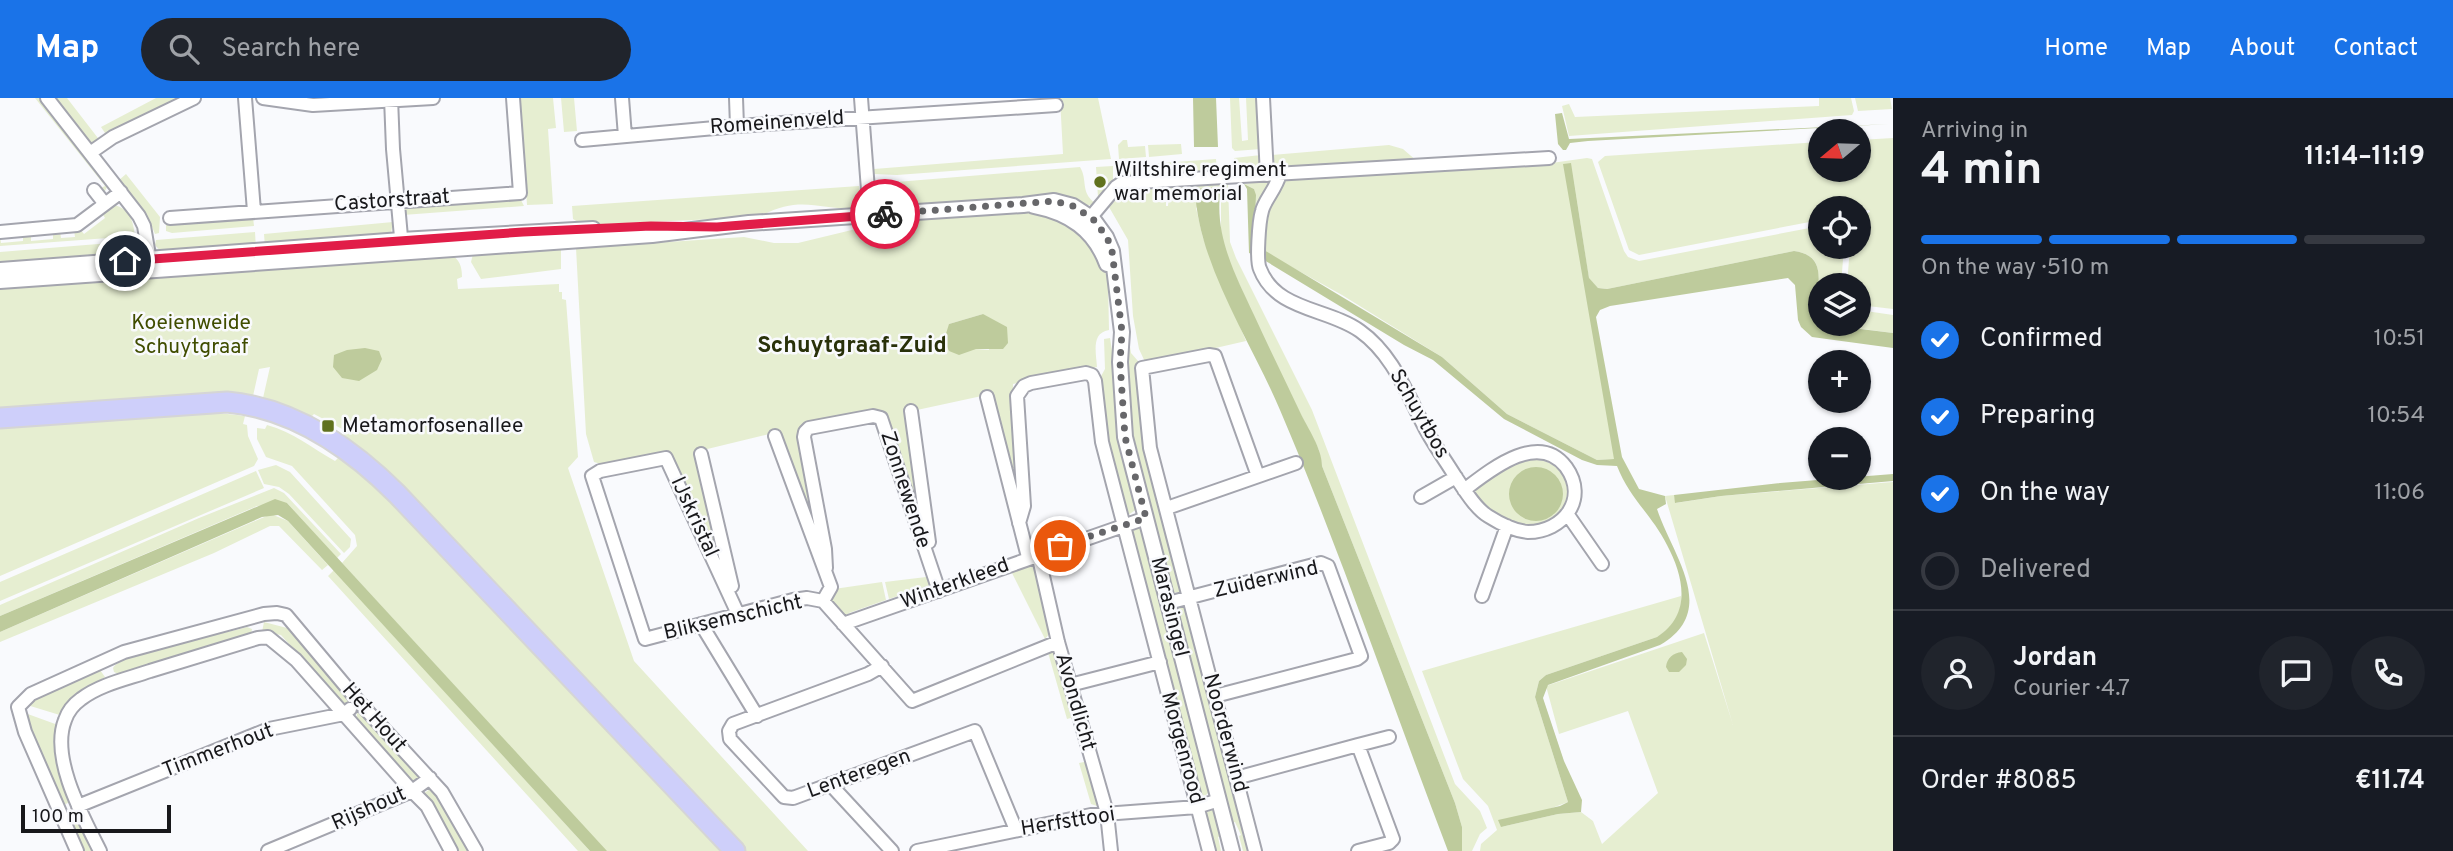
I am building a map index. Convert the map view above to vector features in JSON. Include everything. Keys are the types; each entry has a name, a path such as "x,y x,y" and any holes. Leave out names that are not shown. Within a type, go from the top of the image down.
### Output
{"main road":[{"path":"0,418 190,405 255,416 332,441 373,470 397,494 735,851"}],"street":[{"path":"47,98 139,216 144,226 150,265"},
{"path":"90,153 113,136 194,98"},
{"path":"245,98 254,211"},
{"path":"263,98 313,105 433,98"},
{"name":"Castorstraat","path":"170,218 520,193 513,98"},
{"path":"622,98 625,136"},
{"path":"736,98 737,126"},
{"path":"861,98 870,216"},
{"path":"1263,98 1273,174"},
{"path":"391,99 402,246"},
{"name":"Romeinenveld","path":"582,141 1010,103 1056,105"},
{"path":"0,281 150,265 651,226 717,227 1054,201 1073,206 1086,222 1122,183 1549,158"},
{"name":"Schuytbos","path":"1273,174 1276,188 1262,209 1259,268 1279,296 1339,318 1370,339 1399,375 1434,444 1464,490 1485,515 1524,532 1544,530 1561,522 1568,515"},
{"path":"94,190 105,204"},
{"path":"0,232 77,225 121,192"},
{"name":"Marasingel","path":"1086,222 1107,237 1114,260 1122,332 1120,362 1125,437 1232,851"},
{"path":"0,270 150,265"},
{"name":"Noorderwind","path":"1255,851 1150,448 1142,368 1215,356 1258,476"},
{"name":"Morgenrood","path":"1019,523 1024,506 1017,396 1020,390 1031,383 1086,373 1092,375 1102,442 1209,851"},
{"name":"Avondlicht","path":"987,397 1019,523 1033,556 1107,813 1111,851"},
{"name":"Zonnewende","path":"911,411 931,568"},
{"name":"Zonnewende","path":"826,568 805,432 809,428 873,416 881,418 939,591"},
{"name":"Zonnewende","path":"775,436 826,568 831,587 823,601"},
{"path":"1464,490 1513,457 1541,453 1562,464 1570,476 1573,493 1568,515 1602,564"},
{"name":"IJskristal","path":"701,454 738,614"},
{"name":"IJskristal","path":"645,639 593,476 600,471 666,458 738,614"},
{"path":"1167,508 1296,463"},
{"name":"Schuytbos","path":"1421,497 1456,477"},
{"name":"Winterkleed","path":"843,624 1146,518"},
{"path":"1482,596 1507,526"},
{"name":"Zuiderwind","path":"1168,603 1325,563 1361,656 1215,696"},
{"name":"Bliksemschicht","path":"645,639 800,599 823,601 912,701 1058,642"},
{"name":"Het Hout","path":"77,851 25,732 18,707 31,694 104,660 135,649 276,613 286,615 359,702 442,792 475,851"},
{"path":"100,851 78,806 65,764 62,743 64,721 79,700 113,683 257,638 253,618"},
{"path":"701,624 757,716"},
{"name":"Het Hout","path":"257,638 268,637 280,645 344,714 427,806 452,851"},
{"path":"104,660 113,683"},
{"path":"1070,685 1160,662"},
{"name":"Lenteregen","path":"882,666 869,674 733,724 729,732 730,739 784,797 793,798 975,731 1016,830"},
{"name":"Timmerhout","path":"78,806 269,729 344,714 359,702"},
{"path":"1236,778 1389,737"},
{"path":"1358,745 1393,839 1390,844 1358,851"},
{"name":"Rijshout","path":"268,851 412,791 430,778"},
{"path":"830,784 892,851"},
{"name":"Herfsttooi","path":"917,851 1107,813 1197,807 1219,800"}],"green space":[{"path":"35,98 42,98 109,183 103,195 97,190 105,186"},
{"path":"53,98 67,98 101,142 92,145 88,143"},
{"path":"156,98 184,98 107,136 101,127"},
{"path":"520,98 553,98 556,128 548,129 553,204 527,205"},
{"path":"561,98 574,98 577,131 564,132"},
{"path":"1060,98 1098,98 1111,159 897,175 874,174 874,169 1063,154"},
{"path":"1230,98 1239,98 1242,141 1248,140 1246,98 1258,98 1261,149 1235,151 1232,148"},
{"path":"1819,98 1851,98 1854,111 1852,115 1569,136 1562,106 1569,104 1575,117 1819,106"},
{"path":"1855,98 1890,98 1892,109 1858,111"},
{"path":"1893,138 1893,309 1871,306 1871,273 1848,273 1849,259 1871,259 1871,196 1808,196 1808,222 1639,255 1629,250 1598,162 1605,156 1808,143 1808,182 1871,182 1871,139"},
{"path":"1127,140 1128,147 1145,146 1146,157 1119,159 1118,145"},
{"path":"1181,144 1182,154 1149,157 1148,145"},
{"path":"1389,145 1403,149 1418,162 1286,170 1285,166 1271,167 1272,155"},
{"path":"1261,155 1258,170 1233,173 1234,158"},
{"path":"1216,159 1217,173 1132,177 1123,171 1121,166"},
{"path":"1592,159 1624,251 1628,257 1639,261 1808,228 1808,256 1794,251 1607,289 1598,288 1589,279 1571,163 1615,459 1597,460 1507,414 1442,357 1342,295 1259,249 1254,189 1244,184 1286,179 1537,165"},
{"path":"1113,166 1113,183 1100,198 1096,167"},
{"path":"1080,167 1087,195 1095,203 1091,205 880,209 874,206 872,184"},
{"path":"126,174 160,217 159,233 155,234 150,222 118,181"},
{"path":"1228,184 1230,242 1236,258 1312,410 1455,784 1480,811 1487,828 1480,834 1472,851 1462,851 1462,827 1455,803 1322,466 1319,450 1276,366 1227,257 1221,233 1221,188 1196,208 1203,238 1246,341 1146,364 1139,349 1133,316 1128,240 1109,207 1122,195 1134,190 1166,187 1168,206 1170,186"},
{"path":"859,186 862,202 859,209 798,205 786,206 759,217 583,225 573,219 572,206"},
{"path":"519,196 524,206 403,215 406,204"},
{"path":"114,205 124,209 130,216 135,236 0,246 0,236 1,243 23,241 23,234 31,233 31,241 53,239 53,232 60,231 61,238 75,237 74,230 80,229 84,234 105,218 102,213"},
{"path":"1026,210 1070,221 1101,260 1108,280 1109,330 1097,339 1097,367 1013,384 1018,502 991,394 917,410 922,524 884,413 880,411 800,427 822,543 778,432 695,452 724,567 722,568 671,453 602,467 594,462 586,434 576,248 744,237 774,243 798,243 856,229 855,222","holes":["983,314 989,350 976,349 949,324"]},
{"path":"253,217 254,226 172,233 166,231 166,223 175,220 177,224"},
{"path":"393,222 391,233 375,239 265,247 264,234"},
{"path":"255,232 256,249 164,255 155,245 156,240"},
{"path":"135,241 132,249 124,256 0,267 0,252"},
{"path":"561,245 561,269 481,279 471,262 473,254"},
{"name":"Koeienweide Schuytgraaf","path":"447,251 457,259 461,268 462,277 457,279 458,289 559,284 562,299 566,300 578,457 568,468 634,661 808,851 742,851 378,466 342,435 344,430 314,414 312,416 274,405 275,401 263,398 270,367 259,369 253,396 250,395 248,402 0,413 0,284"},
{"path":"1812,259 1843,259 1842,273 1818,273"},
{"path":"1871,312 1893,315 1893,333 1871,330"},
{"path":"1125,337 1129,340 1131,353 1138,361 1181,592 1171,593 1131,443"},
{"path":"1110,338 1137,509 1128,515 1122,509 1126,507 1109,441 1100,378 1105,369 1104,339"},
{"path":"210,412 245,416 243,424 247,425 248,436 258,459 254,466 0,576 0,424"},
{"path":"267,425 294,436 335,461 338,458 366,473 728,851 606,851 342,563 357,546 355,535 292,466 266,457 257,439 257,428 265,429"},
{"path":"1530,459 1551,464 1563,474 1567,489 1565,503 1555,516 1540,524 1520,524 1495,514 1479,500 1475,489 1479,484 1513,462","holes":["1540,468 1550,471 1554,514 1546,519 1518,475 1526,470"]},
{"path":"276,465 290,472 351,539 350,547 344,553 289,494 279,487 264,484 258,470"},
{"path":"256,471 264,488 0,601 0,582"},
{"path":"1893,482 1893,851 1480,851 1481,844 1497,830 1488,806 1463,779 1422,671 1681,596 1680,609 1675,620 1657,637 1546,675 1539,681 1535,697 1568,802 1501,827 1558,814 1581,812 1593,821 1602,844 1658,793 1628,711 1559,734 1546,686 1704,633 1733,725 1665,496 1674,495 1676,503 1721,496 1808,489 1871,490 1871,484"},
{"path":"274,488 284,493 341,554 337,558 287,503 257,506 0,616 0,605"},
{"path":"271,514 288,521 328,565 322,570 279,526 270,526 214,553 0,642 0,632"},
{"path":"1132,528 1141,529 1143,532 1211,790 1203,798 1199,797 1196,791 1200,790 1134,537 1130,537"},
{"path":"1033,564 1036,566 1050,633 1045,639 1011,571"},
{"path":"334,570 590,851 578,851 328,576"},
{"path":"926,577 930,579 931,585 889,599 885,582"},
{"path":"882,582 886,600 849,613 846,618 829,601 834,589"},
{"path":"1184,605 1188,607 1251,851 1243,851 1239,836 1241,835 1235,822 1230,824 1175,610"},
{"path":"264,622 287,628 350,701 345,707 281,635 262,632"},
{"path":"247,627 252,629 251,634 126,672 123,676 114,672 113,668 135,656"},
{"path":"1047,649 1057,650 1074,717 1067,719"},
{"path":"100,670 105,677 74,695 63,716 27,705 35,698"},
{"path":"25,713 58,725 59,764 69,802 63,806"},
{"path":"357,713 362,714 419,777 420,782 413,782 356,721"},
{"path":"1089,761 1100,801 1097,806 1091,804 1079,763"},
{"path":"430,789 441,802 468,851 459,851 432,802 423,794"},
{"path":"1211,810 1217,813 1223,836 1218,837 1221,851 1216,851 1207,819 1203,815"},
{"path":"75,813 94,851 84,851 67,814"}],"shaded area":[{"path":"1193,98 1216,98 1218,147 1194,147"},
{"path":"1562,113 1569,139 1808,129 1588,141 1570,143 1566,150 1563,150 1558,144 1555,114"},
{"path":"1571,163 1589,278 1598,288 1607,289 1794,251 1815,261 1818,273 1808,273 1808,333 1798,320 1795,285 1788,278 1610,306 1600,310 1596,317 1622,457 1639,489 1665,496 1666,504 1657,509 1687,581 1687,615 1678,631 1660,645 1548,685 1543,698 1564,761 1582,800 1581,812 1558,814 1501,827 1498,820 1568,802 1535,697 1539,681 1546,675 1657,637 1668,628 1676,618 1682,595 1673,557 1661,534 1628,488 1617,466 1597,465 1582,460 1504,419 1433,360 1264,260 1264,250 1442,357 1507,414 1597,460 1614,459 1563,164"},
{"path":"1244,184 1254,189 1256,195 1254,255 1249,253 1247,189"},
{"path":"1221,187 1220,221 1227,253 1317,445 1322,466 1455,803 1462,827 1462,851 1448,851 1303,465 1205,246 1195,189"},
{"path":"983,314 1007,327 1008,343 1003,349 976,349 959,355 949,351 944,340 949,324"},
{"path":"1871,330 1893,333 1893,348 1812,337 1871,336"},
{"path":"365,348 379,351 382,359 377,370 359,381 342,378 333,367 334,355"},
{"path":"1536,467 1555,475 1563,494 1555,513 1536,521 1517,513 1509,494 1517,475"},
{"path":"1893,474 1893,481 1871,483 1871,476"},
{"path":"1808,481 1808,488 1675,503 1674,495"},
{"path":"275,499 287,503 607,851 590,851 288,521 278,515 262,517 0,632 0,616"},
{"path":"1682,652 1687,659 1686,665 1679,672 1669,672 1666,667 1669,659"}],"way so far":[{"path":"885,214 1054,201 1073,206 1093,219 1107,237 1114,260 1122,332 1120,362 1125,437 1146,518 1060,546"}],"place":[{"name":"Wiltshire regiment war memorial","path":"1100,182"},
{"name":"Metamorfosenallee","path":"328,426"}],"district":[{"name":"Schuytgraaf-Zuid","path":"852,346"}],"route":[{"path":"125,261 523,232 651,226 717,227 885,214"}]}
